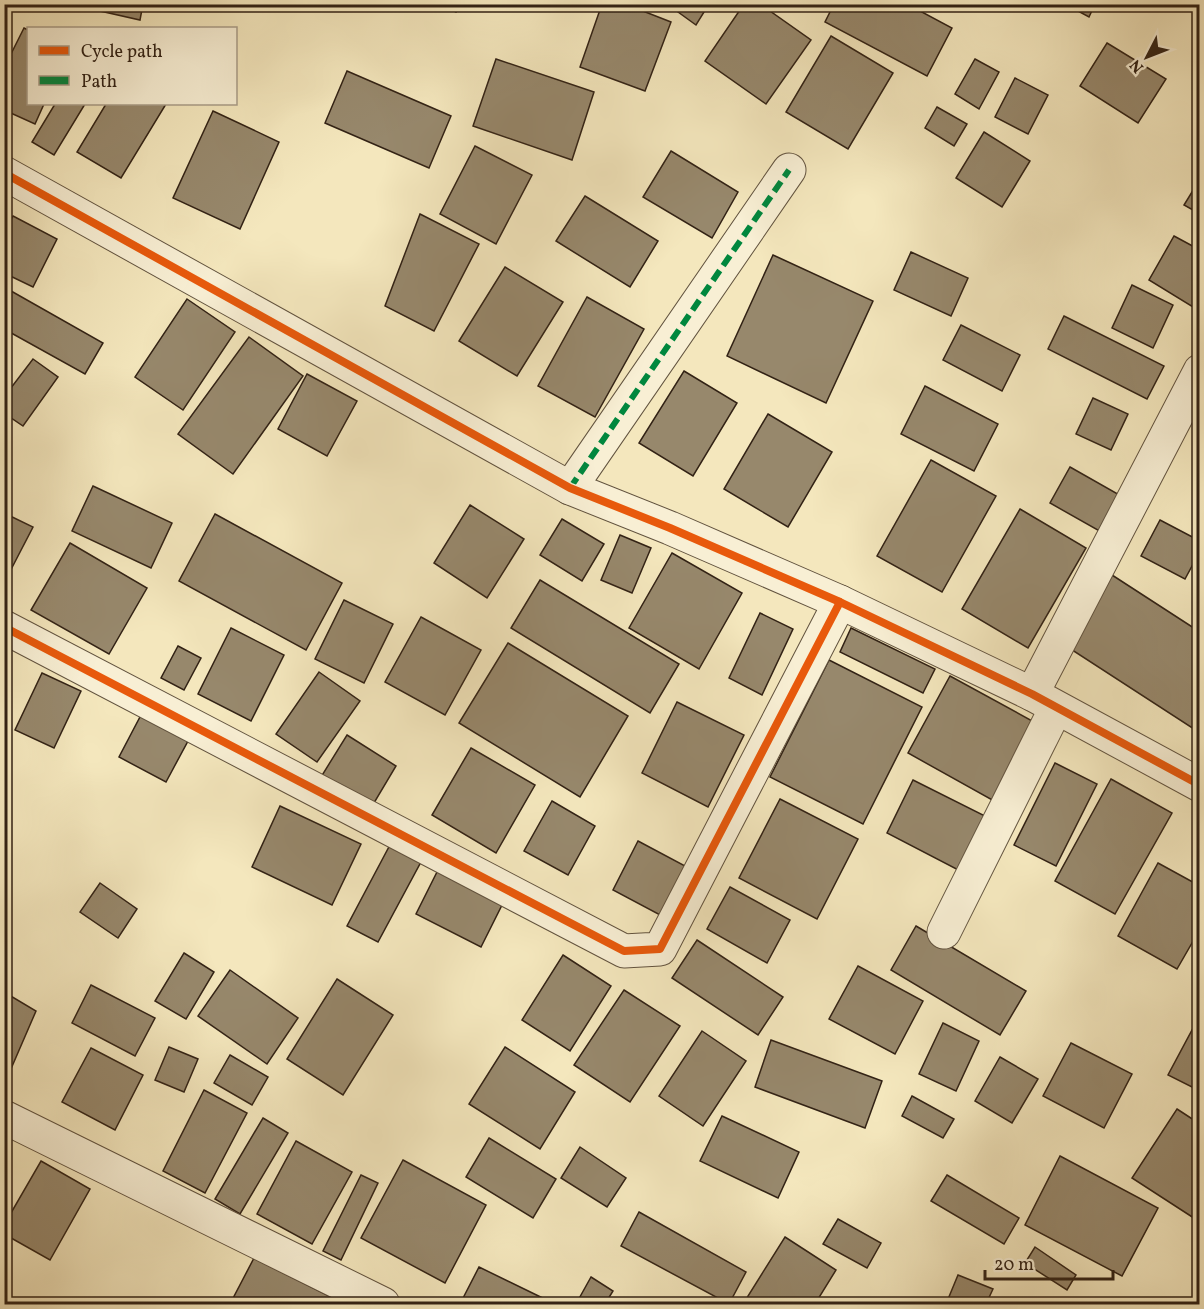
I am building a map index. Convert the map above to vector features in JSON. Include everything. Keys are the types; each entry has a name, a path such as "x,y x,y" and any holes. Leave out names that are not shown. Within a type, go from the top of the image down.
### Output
{"street":[{"path":"570,488 789,170"},
{"path":"4,173 570,488 670,528 840,602 1044,701 1200,786"},
{"path":"944,932 1044,701 1200,371"},
{"path":"4,627 624,951 660,949 840,602"},
{"path":"4,1117 383,1305"}],"building":[{"path":"69,4 143,4 140,20"},
{"path":"439,4 460,4 456,12"},
{"path":"602,4 625,4 671,22 645,91 580,67"},
{"path":"667,4 709,4 696,25"},
{"path":"744,4 760,4 811,40 766,104 705,61"},
{"path":"834,4 907,4 952,28 927,76 825,22"},
{"path":"1065,4 1095,4 1089,17"},
{"path":"24,28 27,30 27,105 44,105 35,124 4,110 4,68"},
{"path":"831,36 893,73 848,149 786,112"},
{"path":"1107,43 1166,79 1138,123 1080,86"},
{"path":"496,59 594,92 572,160 473,126"},
{"path":"975,59 999,72 979,109 955,94"},
{"path":"347,71 451,116 429,168 325,123"},
{"path":"1015,78 1048,95 1028,134 995,117"},
{"path":"54,105 84,105 54,155 32,142"},
{"path":"105,105 165,105 121,178 77,152"},
{"path":"937,107 967,124 954,146 925,128"},
{"path":"213,111 279,142 240,229 173,198"},
{"path":"984,132 1030,161 1002,207 956,178"},
{"path":"475,146 532,175 496,244 440,214"},
{"path":"671,151 738,192 712,238 643,197"},
{"path":"1200,179 1200,214 1184,205"},
{"path":"585,196 658,241 630,287 556,241"},
{"path":"420,214 479,244 434,331 385,306"},
{"path":"13,216 57,239 33,287 4,273 4,232"},
{"path":"1174,236 1200,250 1200,295 1193,307 1149,280"},
{"path":"911,252 968,278 951,316 894,290"},
{"path":"773,255 873,301 826,403 727,356"},
{"path":"505,267 563,302 517,376 459,341"},
{"path":"1132,285 1173,305 1153,348 1112,328"},
{"path":"4,287 103,343 85,374 4,329"},
{"path":"587,297 644,329 595,417 538,386"},
{"path":"187,299 235,332 183,410 135,377"},
{"path":"1064,316 1164,366 1147,399 1048,349"},
{"path":"961,325 1020,355 1002,391 943,360"},
{"path":"249,337 303,376 233,474 178,434"},
{"path":"33,359 58,377 23,426 4,413 4,397"},
{"path":"684,371 737,403 693,476 639,443"},
{"path":"307,374 357,401 327,456 278,429"},
{"path":"925,386 998,424 974,471 901,434"},
{"path":"1093,398 1128,414 1111,450 1076,434"},
{"path":"768,414 832,452 788,527 724,489"},
{"path":"931,460 996,496 942,592 877,556"},
{"path":"1070,467 1123,497 1103,533 1050,503"},
{"path":"93,486 172,523 151,568 72,531"},
{"path":"470,505 524,539 487,598 434,563"},
{"path":"1020,509 1086,548 1028,648 962,609"},
{"path":"4,513 33,527 4,583"},
{"path":"215,514 342,583 306,650 179,581"},
{"path":"562,519 604,544 582,581 540,555"},
{"path":"1160,520 1200,541 1200,551 1185,579 1141,556"},
{"path":"620,535 651,548 632,593 601,580"},
{"path":"70,543 147,588 109,654 31,610"},
{"path":"672,553 742,593 699,669 629,628"},
{"path":"1112,575 1200,632 1200,727 1197,731 1066,646"},
{"path":"540,580 679,664 650,713 511,628"},
{"path":"344,600 393,624 364,683 315,659"},
{"path":"760,613 793,629 762,695 729,678"},
{"path":"421,617 481,650 445,715 385,682"},
{"path":"231,628 284,655 251,721 198,694"},
{"path":"851,628 935,669 923,693 840,652"},
{"path":"508,643 628,716 580,797 459,723"},
{"path":"178,646 201,658 184,690 161,678"},
{"path":"829,660 922,707 863,824 770,777"},
{"path":"319,672 360,701 317,762 276,734"},
{"path":"42,673 81,691 54,748 15,730"},
{"path":"950,676 1045,728 1003,806 908,753"},
{"path":"677,702 744,735 708,807 642,773"},
{"path":"141,715 188,741 166,782 119,757"},
{"path":"347,735 396,766 371,808 321,777"},
{"path":"471,748 535,785 496,853 432,815"},
{"path":"1055,763 1097,784 1056,866 1014,845"},
{"path":"1111,779 1172,813 1115,914 1055,881"},
{"path":"913,780 993,820 966,874 887,833"},
{"path":"780,799 858,839 817,919 739,878"},
{"path":"552,801 595,826 568,875 524,851"},
{"path":"280,806 361,844 332,905 252,867"},
{"path":"638,841 687,867 662,916 613,890"},
{"path":"391,843 422,860 378,942 347,926"},
{"path":"1158,863 1200,886 1200,929 1177,969 1118,936"},
{"path":"440,866 505,899 481,947 416,914"},
{"path":"100,883 137,909 118,938 80,912"},
{"path":"730,887 790,920 767,963 707,929"},
{"path":"916,926 1026,991 1000,1035 891,970"},
{"path":"697,940 783,997 758,1035 672,978"},
{"path":"184,953 214,972 186,1019 155,1001"},
{"path":"563,955 611,986 570,1051 522,1020"},
{"path":"858,966 923,1001 895,1054 829,1019"},
{"path":"230,970 298,1018 267,1064 198,1016"},
{"path":"337,979 393,1015 343,1095 287,1059"},
{"path":"91,985 155,1018 135,1056 72,1023"},
{"path":"624,990 680,1026 630,1102 574,1065"},
{"path":"4,992 36,1011 4,1085"},
{"path":"1200,1015 1200,1091 1168,1075"},
{"path":"943,1023 979,1041 956,1091 919,1074"},
{"path":"702,1031 746,1061 703,1126 659,1096"},
{"path":"771,1040 882,1081 865,1128 755,1087"},
{"path":"1071,1043 1132,1074 1104,1128 1043,1096"},
{"path":"169,1047 198,1059 184,1092 155,1080"},
{"path":"505,1047 575,1092 540,1149 469,1104"},
{"path":"91,1048 143,1075 115,1130 62,1102"},
{"path":"230,1055 268,1077 252,1105 214,1083"},
{"path":"1000,1057 1038,1079 1012,1123 975,1101"},
{"path":"204,1090 247,1113 205,1193 163,1171"},
{"path":"912,1096 954,1119 943,1138 902,1116"},
{"path":"1177,1109 1200,1124 1200,1222 1132,1178"},
{"path":"722,1116 799,1152 778,1198 700,1161"},
{"path":"263,1118 288,1133 240,1214 215,1199"},
{"path":"489,1138 556,1179 533,1218 466,1177"},
{"path":"296,1141 352,1172 312,1244 257,1214"},
{"path":"580,1147 626,1178 607,1207 561,1178"},
{"path":"1060,1156 1158,1208 1122,1276 1025,1225"},
{"path":"403,1160 486,1205 445,1283 361,1238"},
{"path":"41,1161 90,1189 50,1260 4,1234 4,1225"},
{"path":"361,1175 378,1183 341,1260 323,1251"},
{"path":"947,1175 1019,1218 1004,1244 931,1201"},
{"path":"639,1212 746,1272 729,1304 621,1246"},
{"path":"838,1219 881,1243 867,1268 823,1244"},
{"path":"785,1237 836,1270 815,1304 743,1304"},
{"path":"1035,1247 1076,1275 1067,1290 1025,1263"},
{"path":"254,1258 345,1304 230,1304"},
{"path":"479,1267 555,1304 460,1304"},
{"path":"958,1275 993,1289 986,1304 946,1304"},
{"path":"591,1277 613,1291 605,1304 576,1304"}],"marked path":[{"path":"570,488 789,170"}],"cycle path":[{"path":"4,173 570,488 670,528 840,602 1032,694 1200,785"},
{"path":"4,627 624,951 660,949 840,602"}]}
